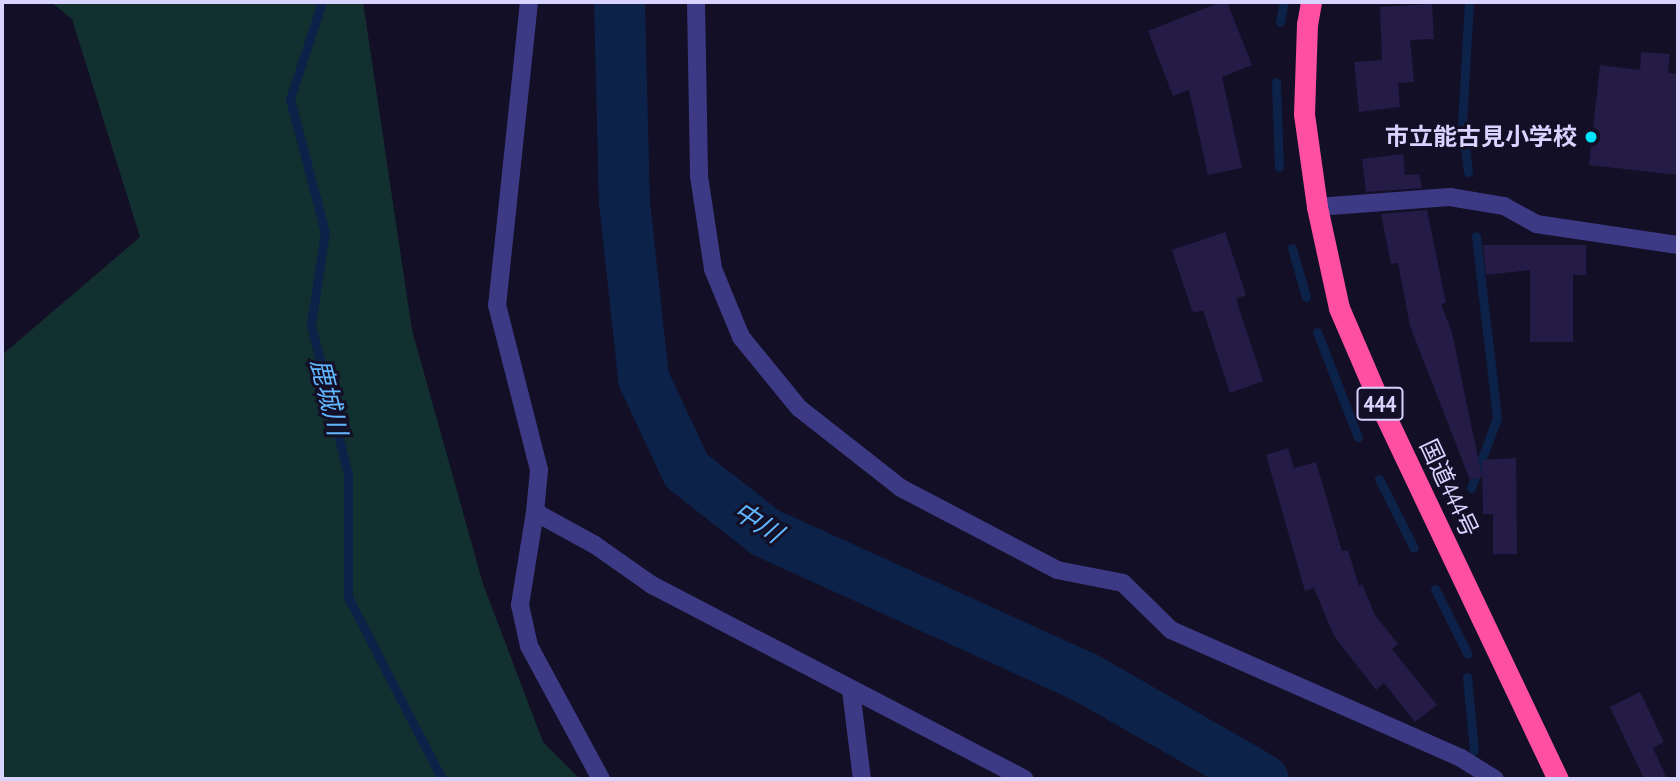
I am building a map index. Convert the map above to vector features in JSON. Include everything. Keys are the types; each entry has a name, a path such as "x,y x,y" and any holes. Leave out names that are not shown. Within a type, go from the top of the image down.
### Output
{"highway":[{"name":"国道444号","path":"1311,2 1307,24 1304,114 1317,207 1339,308 1385,415 1558,779"}],"street":[{"path":"529,2 497,305 539,470 536,512 520,605 529,646 601,779"},
{"path":"696,2 699,176 713,269 741,337 799,408 901,488 1057,570 1123,583 1171,630 1461,758 1495,779"},
{"path":"1317,207 1450,197 1504,206 1536,224 1678,245"},
{"path":"536,512 594,545 652,585 1025,779"},
{"path":"851,690 862,779"}],"green space":[{"path":"51,2 363,2 412,330 483,584 543,742 580,779 2,779 2,355 140,237 72,19"}],"building":[{"path":"1227,2 1252,65 1222,77 1242,168 1208,175 1189,90 1173,96 1148,31"},
{"path":"1432,4 1434,39 1410,40 1414,82 1398,83 1400,107 1359,112 1354,62 1382,60 1380,7"},
{"path":"1641,52 1670,54 1668,73 1678,74 1678,175 1589,165 1600,65 1640,70"},
{"path":"1403,154 1405,175 1419,174 1422,188 1366,192 1362,159"},
{"path":"1427,210 1446,303 1441,304 1452,333 1482,477 1470,480 1410,326 1398,263 1391,264 1381,214"},
{"path":"1225,232 1246,295 1236,299 1263,381 1230,393 1203,310 1193,313 1172,250"},
{"path":"1483,245 1586,245 1586,275 1573,275 1573,342 1530,342 1530,270 1486,275"},
{"path":"1288,448 1294,468 1316,462 1342,551 1348,550 1359,586 1362,584 1375,615 1398,644 1392,649 1437,705 1415,722 1384,683 1376,690 1334,636 1314,588 1305,591 1266,455"},
{"path":"1516,458 1517,554 1493,554 1493,514 1483,514 1482,460"},
{"path":"1640,692 1664,742 1653,748 1667,779 1644,779 1610,707"}],"waterway":[{"name":"鹿城川","path":"322,2 290,99 325,232 311,325 348,474 348,597 442,779"},
{"name":"中川","path":"619,2 624,202 643,378 686,470 765,532 1083,676 1263,779"},
{"path":"1280,22 1284,2"},
{"path":"1468,172 1462,123 1469,2"},
{"path":"1276,82 1279,167"},
{"path":"1471,488 1497,418 1476,236"},
{"path":"1292,248 1306,297"},
{"path":"1317,332 1358,437"},
{"path":"1379,479 1414,548"},
{"path":"1435,589 1467,653"},
{"path":"1467,677 1474,751"}],"place":[{"name":"市立能古見小学校","path":"1591,137"}]}
